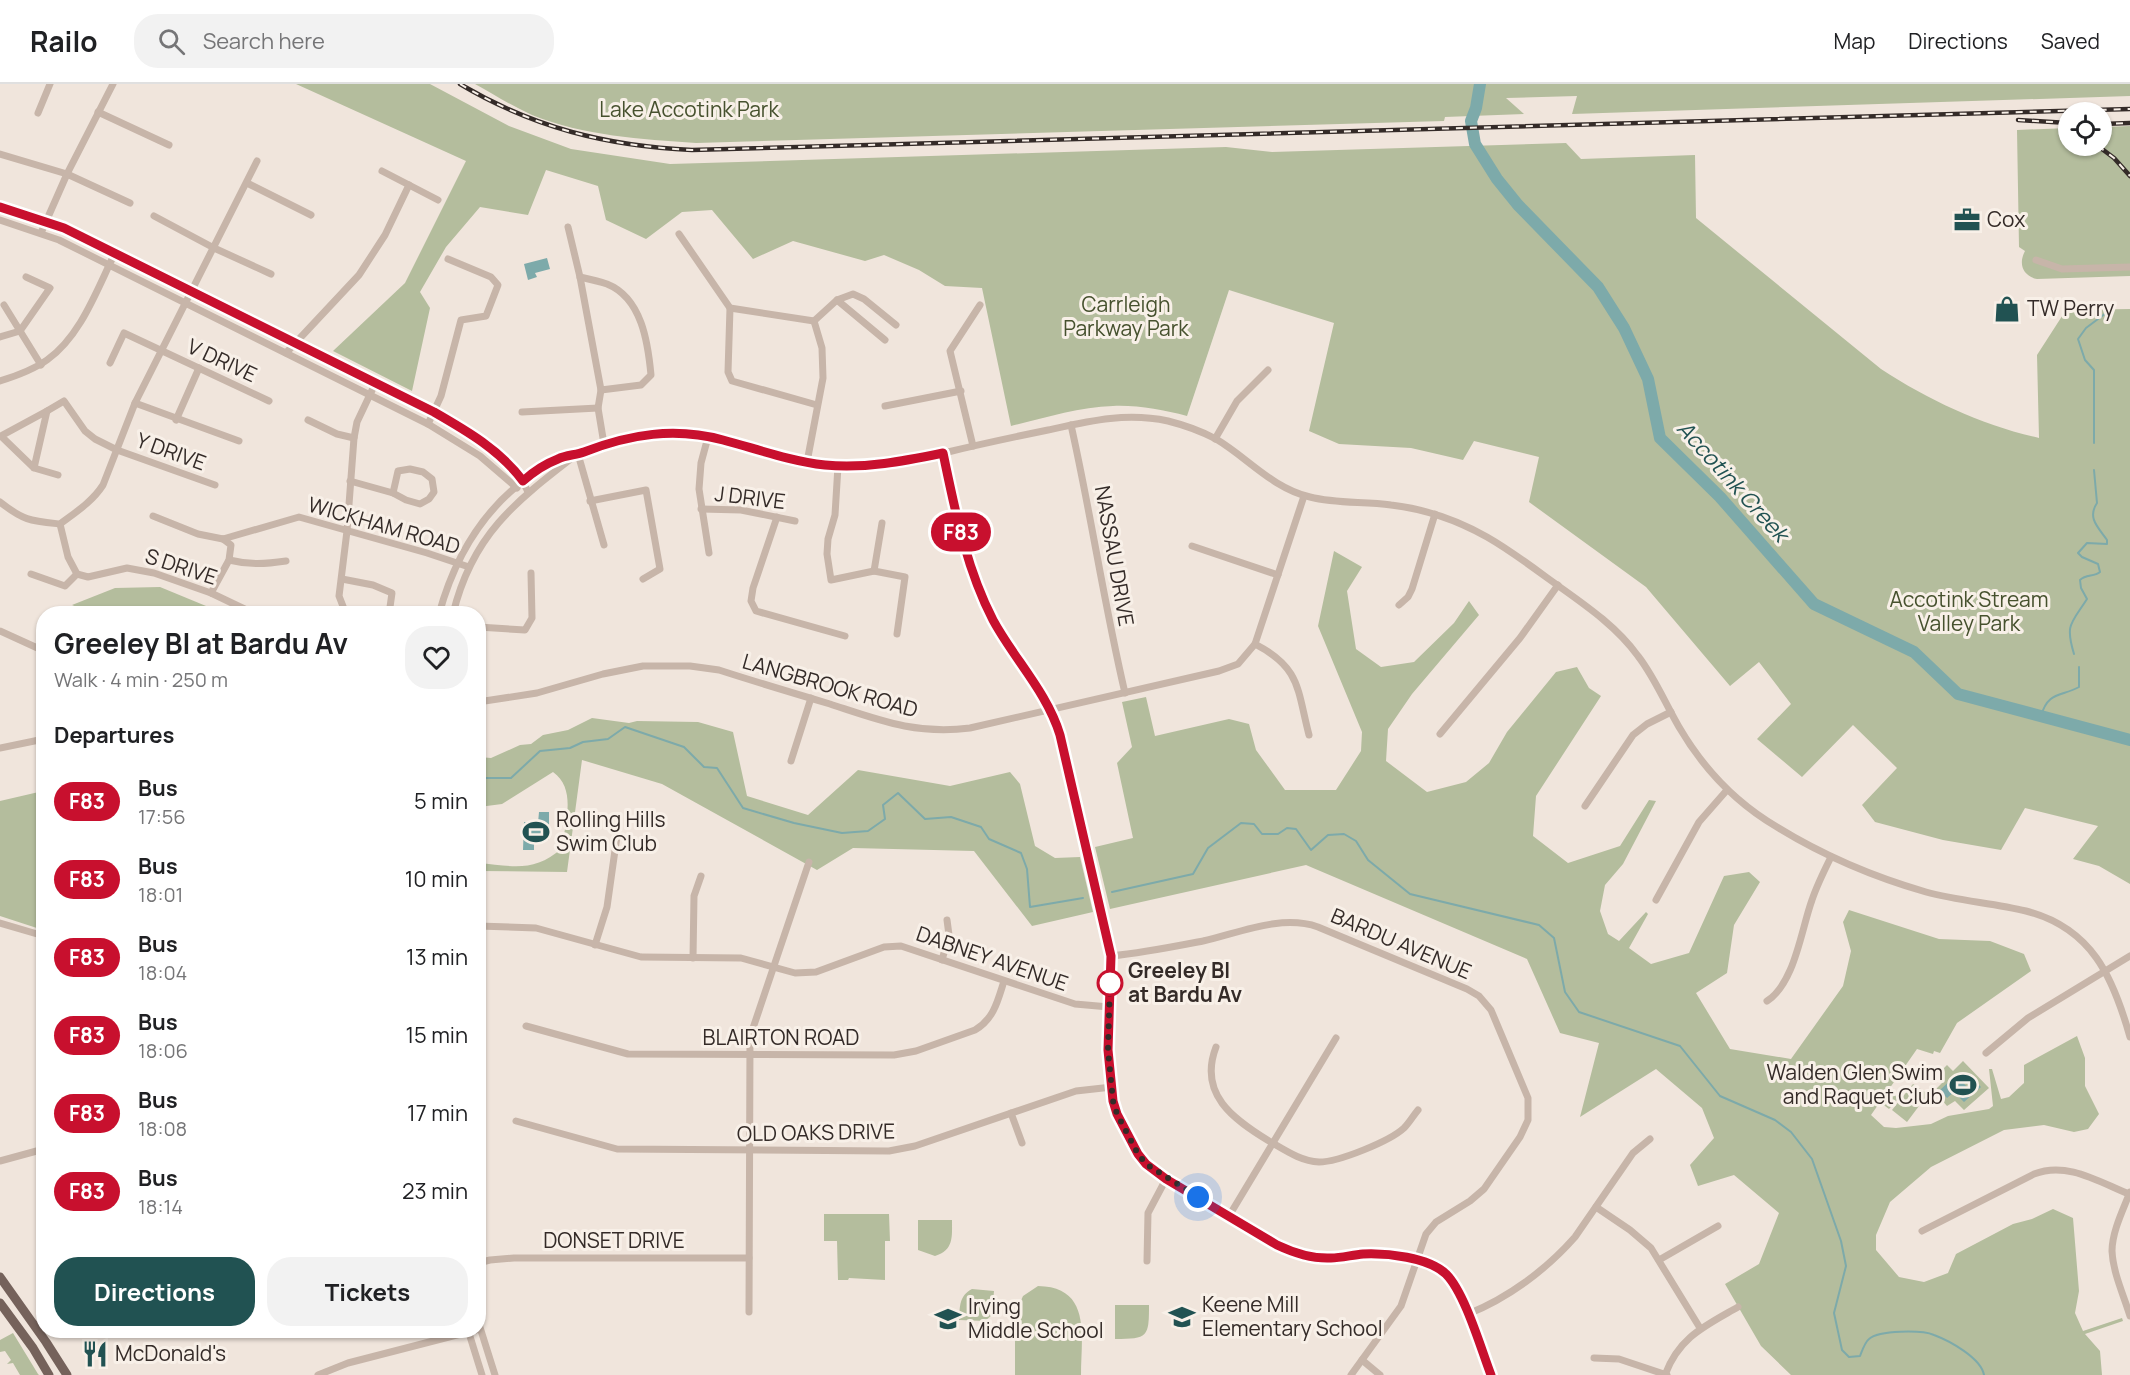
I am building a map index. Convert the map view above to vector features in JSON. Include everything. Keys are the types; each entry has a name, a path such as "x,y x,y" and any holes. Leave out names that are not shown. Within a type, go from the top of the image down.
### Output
{"main road":[{"path":"0,1277 36,1327"},
{"path":"0,1303 50,1375"},
{"path":"44,1338 67,1375"}],"street":[{"path":"38,113 50,84"},
{"path":"41,233 67,174 113,84"},
{"path":"98,112 169,145"},
{"path":"0,154 67,174 130,203"},
{"path":"0,502 19,517 60,524 96,495 103,485 135,403 257,161"},
{"path":"382,171 438,200"},
{"path":"247,183 311,214"},
{"path":"286,353 359,276 385,235 409,185"},
{"path":"0,207 46,221 115,253 434,412 489,446 512,467 528,492"},
{"path":"154,216 214,248 271,274"},
{"path":"0,220 41,233 109,264 428,424 480,456 515,488 528,492"},
{"path":"568,226 601,390 598,408 604,444"},
{"path":"680,234 730,308 728,372 732,381 817,405"},
{"path":"0,381 41,365 57,353 74,333 115,253"},
{"path":"428,424 441,396 460,320 486,316 498,285 491,277 448,259"},
{"path":"2036,260 2062,269 2130,267"},
{"path":"0,338 20,331 50,288 27,277"},
{"path":"580,277 608,284 628,299 643,326 649,352 651,375 641,385 601,390"},
{"path":"814,321 837,300 853,294 864,299 896,325"},
{"path":"837,300 885,340"},
{"path":"4,305 41,365"},
{"path":"973,446 950,351 980,305"},
{"path":"730,308 814,321"},
{"path":"807,462 823,378 822,348 814,321"},
{"name":"V DRIVE","path":"110,363 124,333 269,401"},
{"path":"176,420 199,368"},
{"path":"1215,439 1237,401 1268,370"},
{"path":"343,606 339,596 347,531 354,438 357,422 375,384"},
{"path":"885,406 961,391"},
{"name":"Y DRIVE","path":"47,411 64,401 85,431 94,439 117,450 215,485"},
{"path":"135,403 176,420 239,441"},
{"path":"522,411 598,408"},
{"path":"34,468 47,411"},
{"path":"47,411 1,436 34,468 58,475"},
{"path":"441,606 457,563 484,519 515,488 558,459 623,438 656,433 691,434 807,462 838,466 877,465 1110,417 1145,417 1180,424 1215,439 1269,479 1304,496 1328,501 1393,505 1435,514 1490,538 1601,617 1629,644 1654,679 1699,758 1727,790 1764,820 1831,856 1884,878 1924,891 2042,916 2060,925 2079,939 2106,970 2121,1005 2130,1037"},
{"path":"308,420 337,434 354,438"},
{"name":"NASSAU DRIVE","path":"1071,425 1088,501 1109,623 1125,693"},
{"path":"708,437 699,474 701,509 709,553"},
{"path":"943,453 965,549 982,596 1006,643 1051,710 1060,735 1111,956 1108,1050 1117,1114 1138,1154 1146,1164 1166,1179 1277,1245 1304,1255 1332,1258 1382,1254 1417,1260 1436,1267 1448,1276 1459,1292 1491,1375"},
{"path":"456,606 469,567 494,527 528,492 578,454"},
{"path":"578,454 604,545"},
{"path":"838,466 836,515 828,538 827,554 831,580 874,571 905,577 897,634"},
{"path":"351,482 393,493 420,504 429,499 434,492 432,479 423,472 410,469 398,471 393,493"},
{"path":"590,501 646,490 660,569 643,579"},
{"name":"LANGBROOK ROAD","path":"486,701 537,693 619,670 666,665 690,666 719,670 901,726 934,731 970,728 1230,668 1245,659 1256,644 1304,496"},
{"name":"J DRIVE","path":"701,509 741,510 795,521"},
{"path":"1399,605 1408,597 1412,589 1435,514"},
{"name":"WICKHAM ROAD","path":"153,516 198,534 223,538 299,517 469,567"},
{"path":"777,517 753,588 751,601 756,611 845,636"},
{"path":"874,571 882,523"},
{"path":"60,524 68,557 77,574"},
{"path":"211,592 229,560 231,545 223,538"},
{"path":"1192,546 1278,574"},
{"path":"229,560 254,564 286,561"},
{"name":"S DRIVE","path":"31,574 65,586 77,574 88,577 127,568 154,573 211,592 239,606"},
{"path":"486,628 525,630 532,618 531,573"},
{"path":"342,579 373,585 392,593 390,606"},
{"path":"1440,734 1520,638 1558,585"},
{"path":"0,631 36,647"},
{"path":"1256,644 1278,657 1290,669 1295,679 1309,735"},
{"path":"791,761 811,698"},
{"path":"1585,806 1633,735 1647,724 1671,712"},
{"path":"0,748 36,741"},
{"path":"1656,900 1699,822 1727,790"},
{"path":"595,945 607,907 618,829"},
{"path":"1767,1001 1774,997 1783,985 1811,902 1831,856"},
{"path":"749,1312 751,1029 809,862"},
{"path":"693,958 693,896 701,876"},
{"path":"942,960 949,934 947,920"},
{"name":"BARDU AVENUE","path":"1111,956 1163,949 1278,923 1300,922 1318,927 1467,989 1483,1000 1491,1010 1526,1090 1529,1102 1528,1120 1520,1137 1484,1189 1433,1226 1424,1240 1401,1306 1351,1375"},
{"path":"0,923 36,934"},
{"name":"DABNEY AVENUE","path":"486,926 536,928 641,957 741,958 795,973 816,972 892,945 901,946 1075,1004 1109,1007"},
{"path":"1986,1053 2028,1018 2130,956"},
{"name":"BLAIRTON ROAD","path":"526,1026 628,1054 894,1055 916,1051 984,1025 992,1015 1004,981"},
{"path":"1229,1216 1336,1038"},
{"path":"1216,1047 1211,1073 1220,1100 1239,1122 1273,1144 1305,1160 1320,1162 1338,1160 1397,1133 1406,1126 1418,1110"},
{"name":"OLD OAKS DRIVE","path":"516,1121 617,1149 899,1150 1076,1091 1112,1087"},
{"path":"1011,1113 1022,1143"},
{"path":"1468,1314 1501,1299 1555,1257 1575,1237 1633,1153 1650,1139"},
{"path":"0,1161 36,1151"},
{"path":"1922,1231 2034,1174 2051,1169 2071,1171 2130,1193 2115,1234 2112,1250 2130,1316"},
{"path":"1147,1261 1148,1213 1166,1179"},
{"path":"1596,1207 1640,1237 1651,1248 1700,1328"},
{"path":"1659,1260 1718,1226"},
{"name":"DONSET DRIVE","path":"486,1261 514,1258 749,1258"},
{"path":"1594,1358 1619,1359 1666,1375 1675,1353 1700,1328 1738,1307"},
{"path":"318,1375 348,1363 441,1338"},
{"path":"476,1338 482,1375"},
{"path":"479,1338 495,1375"},
{"path":"1362,1360 1380,1375"}],"green space":[{"name":"Accotink Stream Valley Park","path":"296,84 430,84 509,126 571,149 670,164 1226,147 1272,152 1566,143 1581,159 1695,155 1696,218 1881,369 1957,411 2018,433 2039,438 2037,355 2066,310 2130,309 2130,884 2099,866 2073,859 2098,826 2025,808 2001,850 1943,840 1875,822 1862,805 1897,768 1853,725 1802,777 1757,739 1791,704 1759,662 1730,686 1646,587 1529,502 1539,457 1474,441 1463,460 1411,448 1339,444 1309,431 1334,323 1229,290 1187,416 1150,408 1113,406 1074,411 1011,426 982,288 945,286 919,270 884,255 865,261 793,241 753,259 712,210 682,212 646,239 606,220 598,186 546,170 528,215 480,207 446,247 420,292 430,308 412,391 333,351 405,283 466,161"},
{"name":"Lake Accotink Park","path":"475,84 2130,84 2130,96 1572,114 1577,96 1506,98 1524,114 1445,117 1444,121 696,143 654,140 572,128 532,115"},
{"path":"2130,126 2130,276 2037,279 2028,275 2022,265 2025,251 2019,247 2017,130 2058,128 2058,156 2112,156 2112,127"},
{"path":"1334,551 1362,567 1347,591 1356,649 1381,667 1414,662 1454,623 1469,601 1479,615 1412,694 1388,729 1386,761 1427,792 1466,782 1489,763 1507,732 1556,672 1577,667 1589,688 1601,696 1536,796 1533,836 1568,863 1620,846 1649,800 1656,801 1623,864 1605,885 1600,911 1608,934 1619,941 1646,912 1648,914 1629,948 1651,964 1689,953 1724,876 1749,872 1760,882 1734,925 1727,973 1696,993 1730,1049 1791,1059 1843,986 1851,951 1843,922 1849,910 1939,939 1990,941 2024,954 2031,971 1957,1023 1940,1053 1934,1051 1933,1054 1917,1049 1871,1115 1884,1127 1896,1128 1931,1124 1948,1116 1989,1109 1993,1106 1989,1069 1992,1069 2001,1099 2009,1097 2024,1083 2024,1065 2077,1036 2085,1058 2085,1086 2099,1114 2088,1129 2074,1132 2044,1125 2004,1130 1931,1167 1890,1202 1876,1235 1876,1250 1899,1277 1924,1282 1948,1273 1956,1254 2013,1224 2032,1219 2053,1209 2073,1218 2079,1291 2075,1313 2083,1331 2122,1318 2123,1321 2085,1334 2100,1351 2102,1375 1791,1375 1761,1346 1725,1284 1759,1264 1779,1213 1734,1175 1698,1186 1690,1165 1714,1138 1702,1108 1656,1069 1580,1117 1599,1043 1560,1033 1527,959 1306,865 1110,909 1095,847 1133,838 1117,763 1132,747 1122,702 1146,697 1155,736 1229,719 1249,724 1256,750 1285,790 1336,790 1361,751 1362,732 1318,626"},
{"path":"160,587 206,606 72,605 115,588"},
{"path":"592,718 629,723 637,721 698,722 733,732 747,796 808,815 858,770 950,786 1010,772 1020,784 1035,846 1055,858 1080,857 1093,912 1032,926 974,851 853,848 817,870 662,784 582,760 567,872 486,871 486,864 532,865 552,856 562,848 568,807 565,788 553,772 502,804 486,806 486,758 491,758 520,745 531,744 543,735 568,730"},
{"path":"36,793 36,928 0,916 0,801"},
{"name":"Walden Glen Swim and Raquet Club","path":"1963,1061 1989,1088 1964,1110 1955,1101 1947,1106 1934,1091 1944,1081 1938,1074 1947,1065 1953,1071"},
{"path":"1913,1084 1928,1094 1907,1122 1892,1110"},
{"path":"1890,1092 1899,1098 1889,1109 1881,1103"},
{"path":"824,1214 889,1214 890,1241 885,1241 885,1280 849,1278 838,1280 837,1241 824,1241"},
{"path":"918,1220 952,1220 951,1242 946,1250 935,1256 918,1250"},
{"path":"1038,1286 1055,1289 1068,1295 1075,1304 1082,1330 1081,1375 1015,1375 1015,1314 1023,1296"},
{"path":"972,1289 994,1291 992,1315 985,1321 959,1320 962,1298"},
{"path":"1115,1305 1149,1305 1147,1330 1144,1334 1140,1337 1115,1339"},
{"path":"13,1333 39,1375 20,1375 13,1363 7,1364 11,1360 5,1351 0,1352 0,1340"}],"water":[{"path":"547,258 550,269 535,273 537,277 528,280 524,264"},
{"path":"539,812 549,812 549,840 534,840 534,850 523,850 524,822 538,823"},
{"path":"1956,1075 1967,1087 1974,1080 1981,1087 1964,1102 1954,1092 1947,1098 1940,1090"}],"waterway":[{"name":"Accotink Creek","path":"1480,84 1471,121 1475,144 1497,179 1518,205 1598,287 1624,328 1648,379 1660,438 1720,497 1814,604 1914,652 1958,694 2130,740"},
{"path":"2094,443 2094,370 2085,360 2078,339 2086,328 2114,307"},
{"path":"2074,654 2070,636 2071,625 2087,599 2081,588 2080,580 2100,572 2098,564 2078,553 2087,543 2107,544 2107,540 2093,518 2097,503 2094,470"},
{"path":"2041,716 2051,698 2079,687 2079,667"},
{"path":"486,778 511,778 540,751 570,748 583,742 608,739 625,727 684,747 704,767 717,768 743,808 794,823 842,833 868,831 885,819 883,805 898,793 925,819 951,817 981,827 989,839 1021,853 1027,869 1030,907 1083,898"},
{"path":"1112,892 1193,874 1208,848 1241,823 1254,824 1262,834 1278,834 1287,828 1296,829 1311,850 1328,835 1344,834 1356,841 1368,860 1410,894 1539,925 1554,938 1565,992 1579,1012 1680,1046 1720,1096 1775,1120 1791,1132 1812,1159 1841,1241 1846,1266 1834,1313 1842,1350 1849,1357 1860,1356 1866,1342 1874,1336 1901,1332 1928,1333 1948,1341 1971,1356 1984,1375"}],"railway":[{"path":"460,84 516,112 572,132 630,144 692,150 2130,109"},
{"path":"2018,120 2058,122"},
{"path":"2112,124 2130,123"},
{"path":"2111,156 2130,176"}],"bus line":[{"name":"F83","path":"0,207 64,228 434,412 489,446 512,467 523,481 544,466 568,455 578,454 623,438 656,433 691,434 723,440 788,459 838,466 877,465 943,453 965,549 982,596 1006,643 1051,710 1060,735 1111,956 1108,1050 1113,1101 1138,1154 1146,1164 1166,1179 1291,1251 1319,1258 1362,1254 1393,1255 1442,1270 1459,1292 1491,1375"}],"place":[{"name":"Cox","path":"1967,220"},
{"name":"TW Perry","path":"2007,309"},
{"name":"Rolling Hills Swim Club","path":"536,832"},
{"name":"Greeley Bl at Bardu Av","path":"1110,983"},
{"name":"Walden Glen Swim and Raquet Club","path":"1963,1085"},
{"name":"Keene Mill Elementary School","path":"1182,1317"},
{"name":"Irving Middle School","path":"948,1319"},
{"name":"McDonald's","path":"95,1354"}],"route":[{"path":"1110,983 1108,1050 1113,1101 1117,1114 1138,1154 1146,1164 1166,1179 1198,1197"}],"park label":[{"name":"Carrleigh Parkway Park","path":"1126,317"}]}
